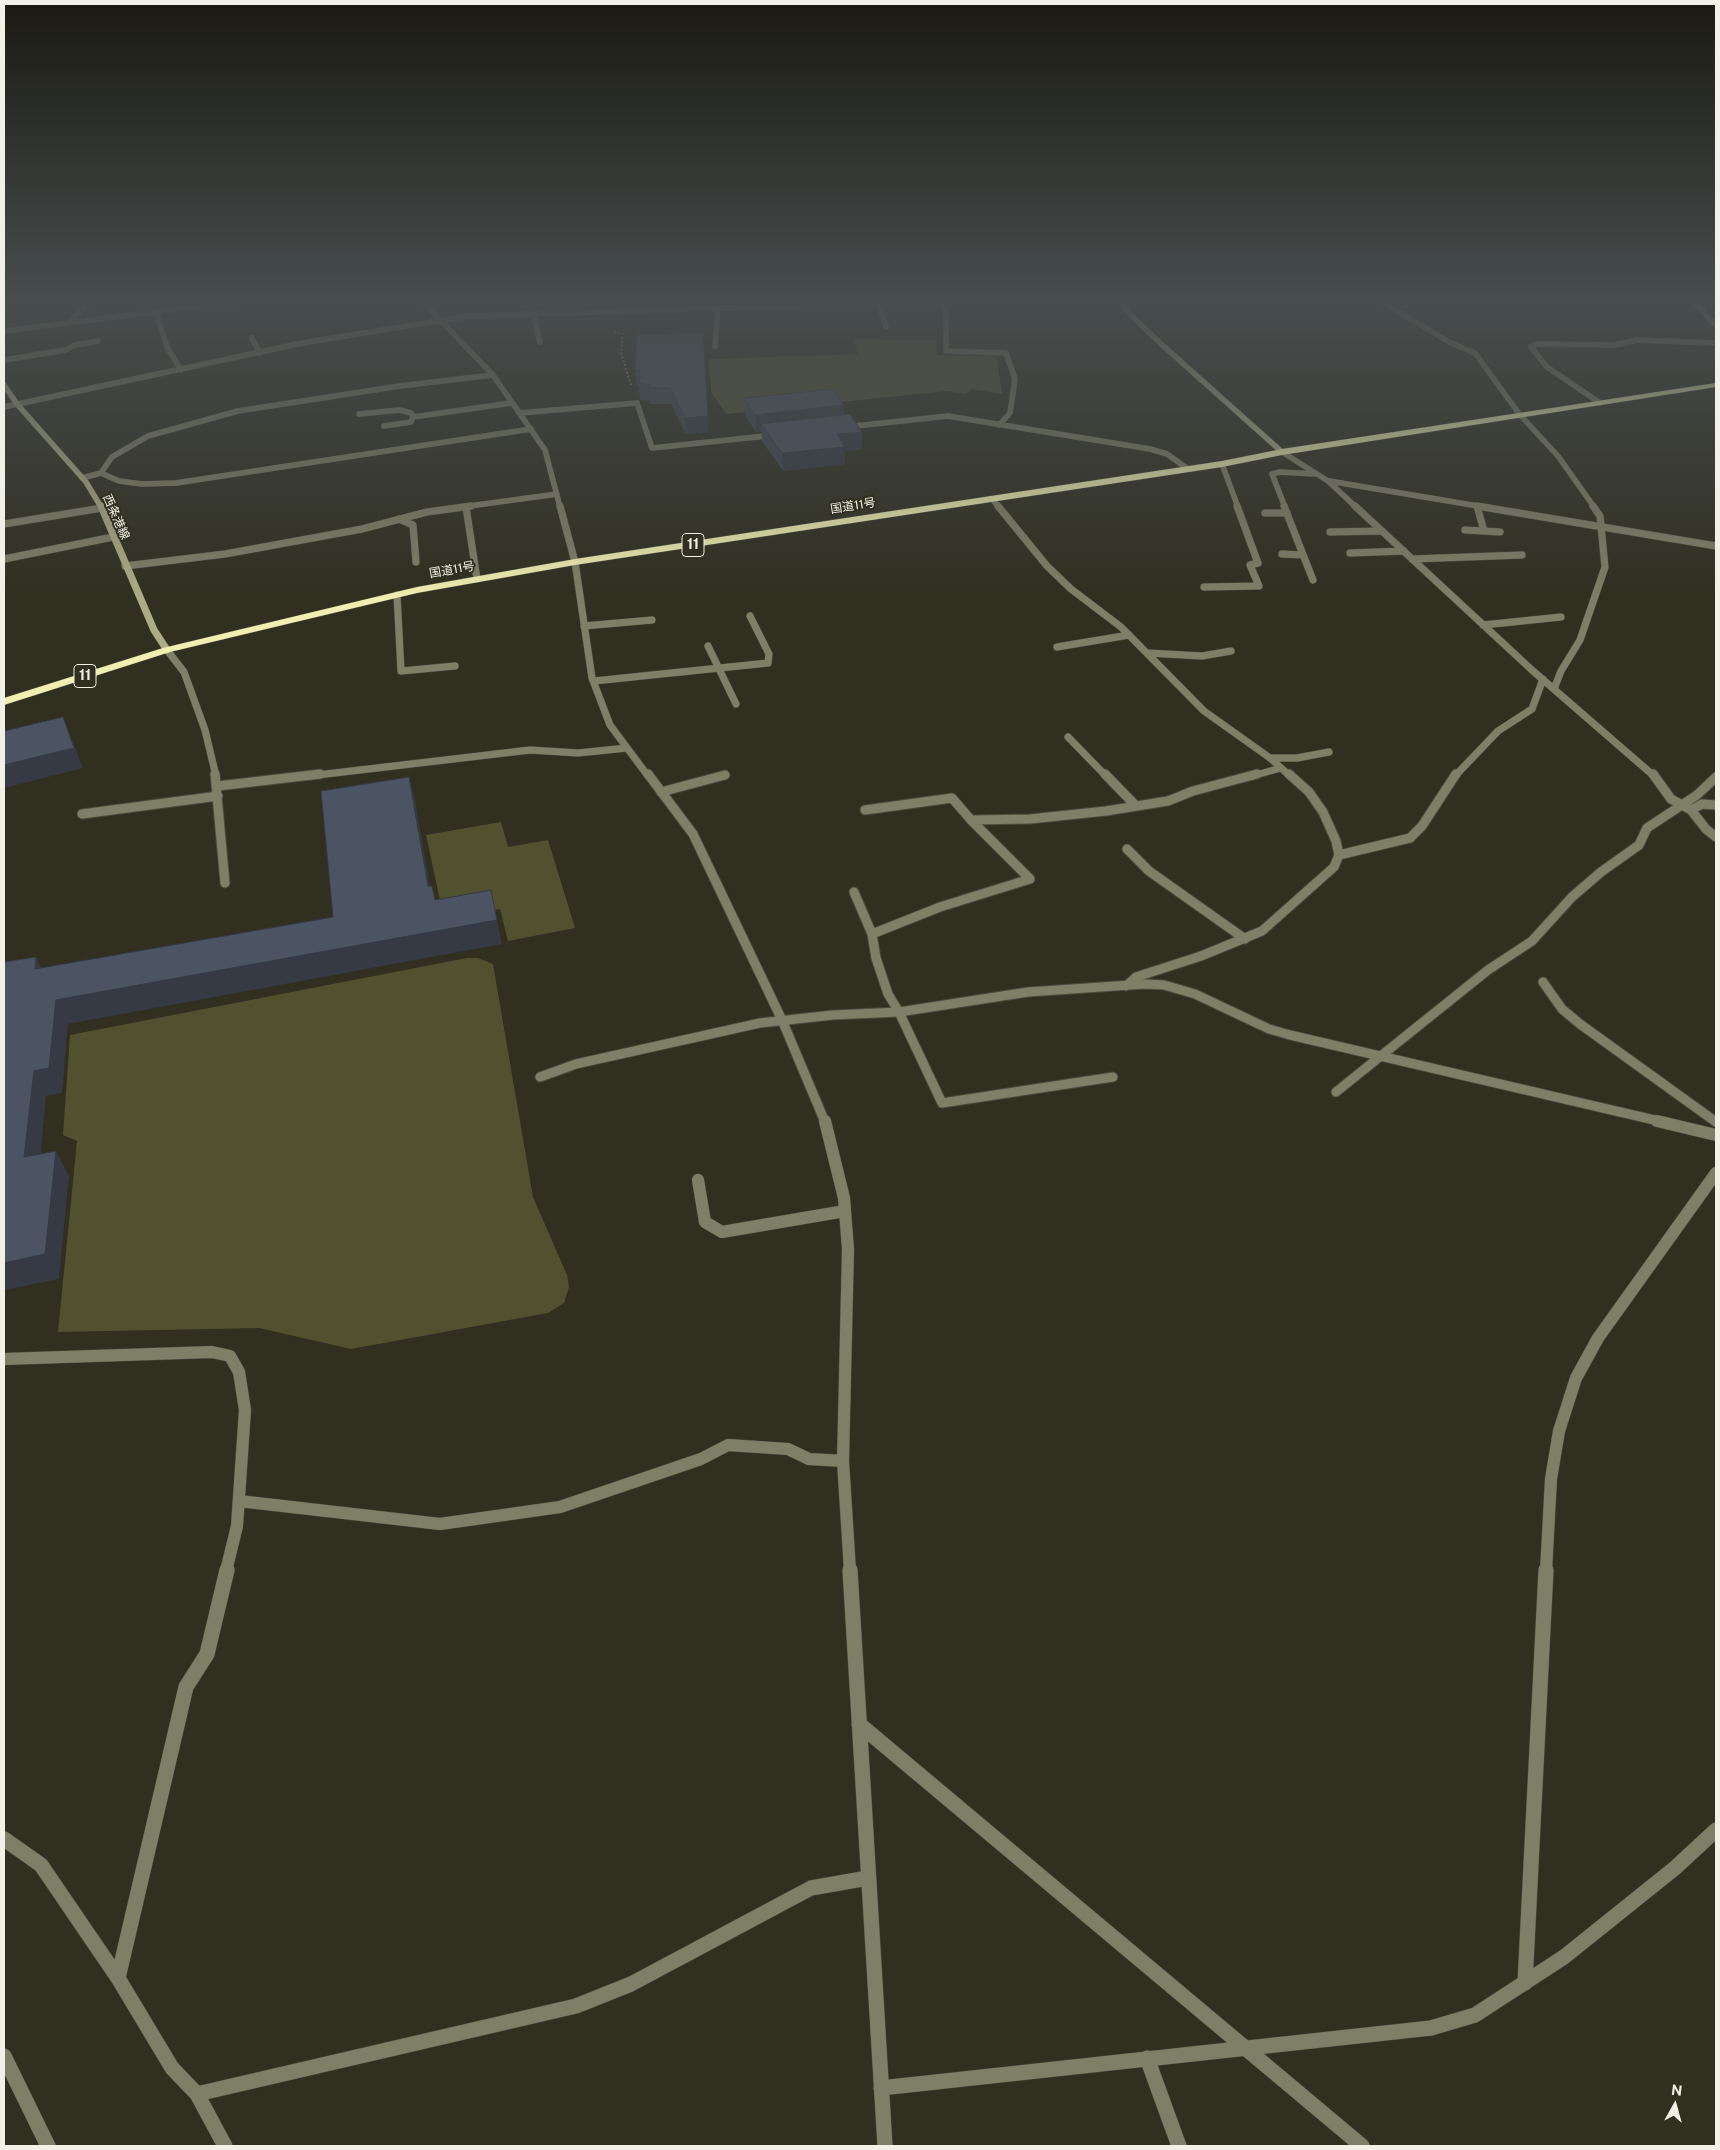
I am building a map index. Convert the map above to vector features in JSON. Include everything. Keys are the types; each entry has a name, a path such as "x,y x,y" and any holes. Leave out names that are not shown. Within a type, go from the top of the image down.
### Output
{"highway":[{"name":"国道11号","path":"4,702 168,650 397,595 477,579 575,562 1222,464 1282,452 1624,399"}],"main road":[{"name":"西条港線","path":"14,399 82,478 102,508 125,566 154,630 168,650"},
{"path":"1221,399 1282,452"}],"street":[{"path":"4,407 40,399"},
{"path":"101,473 112,457 148,436 238,411 314,399"},
{"path":"509,399 545,450 575,562 594,681 610,725 693,834 782,1020 828,1127 845,1211 848,1249 843,1461 885,2146"},
{"path":"999,425 1010,413 1012,399"},
{"path":"1508,399 1570,472 1600,516 1602,527 1605,567 1580,640 1561,671 1554,689"},
{"path":"1595,399 1600,403"},
{"path":"413,417 511,403"},
{"path":"519,413 636,403 652,448 780,434"},
{"path":"359,414 400,410 411,413 413,417"},
{"path":"839,428 948,416 1150,449 1167,454 1188,469"},
{"path":"384,426 411,422 413,417"},
{"path":"82,478 101,473 119,481 142,484 176,483 531,430"},
{"path":"1282,452 1328,481 1554,689 1658,779 1671,799 1691,810 1696,819 1716,837"},
{"path":"1204,587 1259,586 1250,565 1258,563 1222,464"},
{"path":"1313,580 1272,474 1280,472 1318,474"},
{"path":"1328,481 1716,546"},
{"path":"125,566 225,554 362,529 426,512 557,494"},
{"path":"992,498 1047,566 1071,589 1129,635 1204,711 1270,758 1309,792 1323,812 1336,842 1339,855 1334,867 1262,931 1245,939 1136,977 1126,986"},
{"path":"466,506 477,579"},
{"path":"1477,506 1484,531"},
{"path":"4,524 102,508"},
{"path":"1265,512 1287,513"},
{"path":"399,520 413,525 416,562"},
{"path":"1465,530 1500,532"},
{"path":"1330,532 1382,531"},
{"path":"4,559 113,537"},
{"path":"1350,552 1404,552"},
{"path":"1282,554 1303,555"},
{"path":"1412,559 1522,555"},
{"path":"397,595 401,671 456,666"},
{"path":"594,681 768,664 769,654 750,616"},
{"path":"1483,624 1561,616"},
{"path":"584,626 652,620"},
{"path":"1057,647 1129,635"},
{"path":"708,646 736,704"},
{"path":"168,650 184,672 205,730 218,786 225,883"},
{"path":"1148,653 1174,656 1202,656 1231,651"},
{"path":"1339,855 1410,838 1422,826 1456,774 1498,731 1532,710 1543,679"},
{"path":"1068,737 1136,806"},
{"path":"218,786 530,750 578,753 627,748"},
{"path":"1270,758 1297,758 1329,752"},
{"path":"971,820 1030,819 1136,806 1168,800 1193,791 1281,768"},
{"path":"661,792 725,775"},
{"path":"1336,1092 1488,970 1532,941 1572,897 1601,872 1639,845 1647,828 1696,795 1716,777"},
{"path":"82,814 218,796"},
{"path":"865,810 952,798 971,820 1030,879 940,907 872,934"},
{"path":"1691,810 1702,804 1716,805"},
{"path":"1127,849 1149,872 1245,939"},
{"path":"854,892 872,934 876,958 888,994 899,1012 942,1103 1113,1077"},
{"path":"1542,982 1562,1009 1580,1024 1716,1122"},
{"path":"540,1078 576,1064 782,1020 899,1012 1028,992 1145,984 1180,989 1269,1028 1716,1134"},
{"path":"1525,1983 1551,1479 1559,1431 1576,1378 1598,1338 1716,1173"},
{"path":"698,1180 705,1222 722,1232 845,1211"},
{"path":"4,1359 212,1352 230,1356 239,1372 244,1410 237,1526 206,1654 186,1687 118,1978"},
{"path":"239,1501 440,1524 560,1507 701,1459 728,1445 788,1449 809,1459 843,1461"},
{"path":"859,1724 1362,2146"},
{"path":"881,2088 1431,2028 1475,2015 1564,1957 1660,1880 1716,1830"},
{"path":"4,1839 41,1865 118,1978 172,2068 197,2094 225,2146"},
{"path":"197,2094 576,2006 631,1984 811,1888 868,1878"},
{"path":"4,2056 48,2146"},
{"path":"1147,2058 1179,2146"}],"shaded area":[{"path":"716,399 867,399 726,414"},
{"path":"501,822 508,847 548,840 575,928 508,941 500,909 444,919 426,835"},
{"path":"467,958 478,958 493,964 533,1197 567,1275 569,1287 564,1303 548,1313 351,1349 259,1328 58,1332 77,1141 63,1135 70,1035"}],"building":[{"path":"676,399 707,399 708,416 685,418"},
{"path":"745,399 840,399 844,405 755,415"},
{"path":"850,414 862,432 837,434 845,447 782,453 761,424"},
{"path":"63,717 74,748 4,765 4,731"},
{"path":"409,777 428,886 432,886 435,900 491,890 497,920 56,1000 49,1068 34,1071 24,1157 56,1151 45,1254 4,1263 4,962 36,957 35,969 333,917 321,791"}]}
